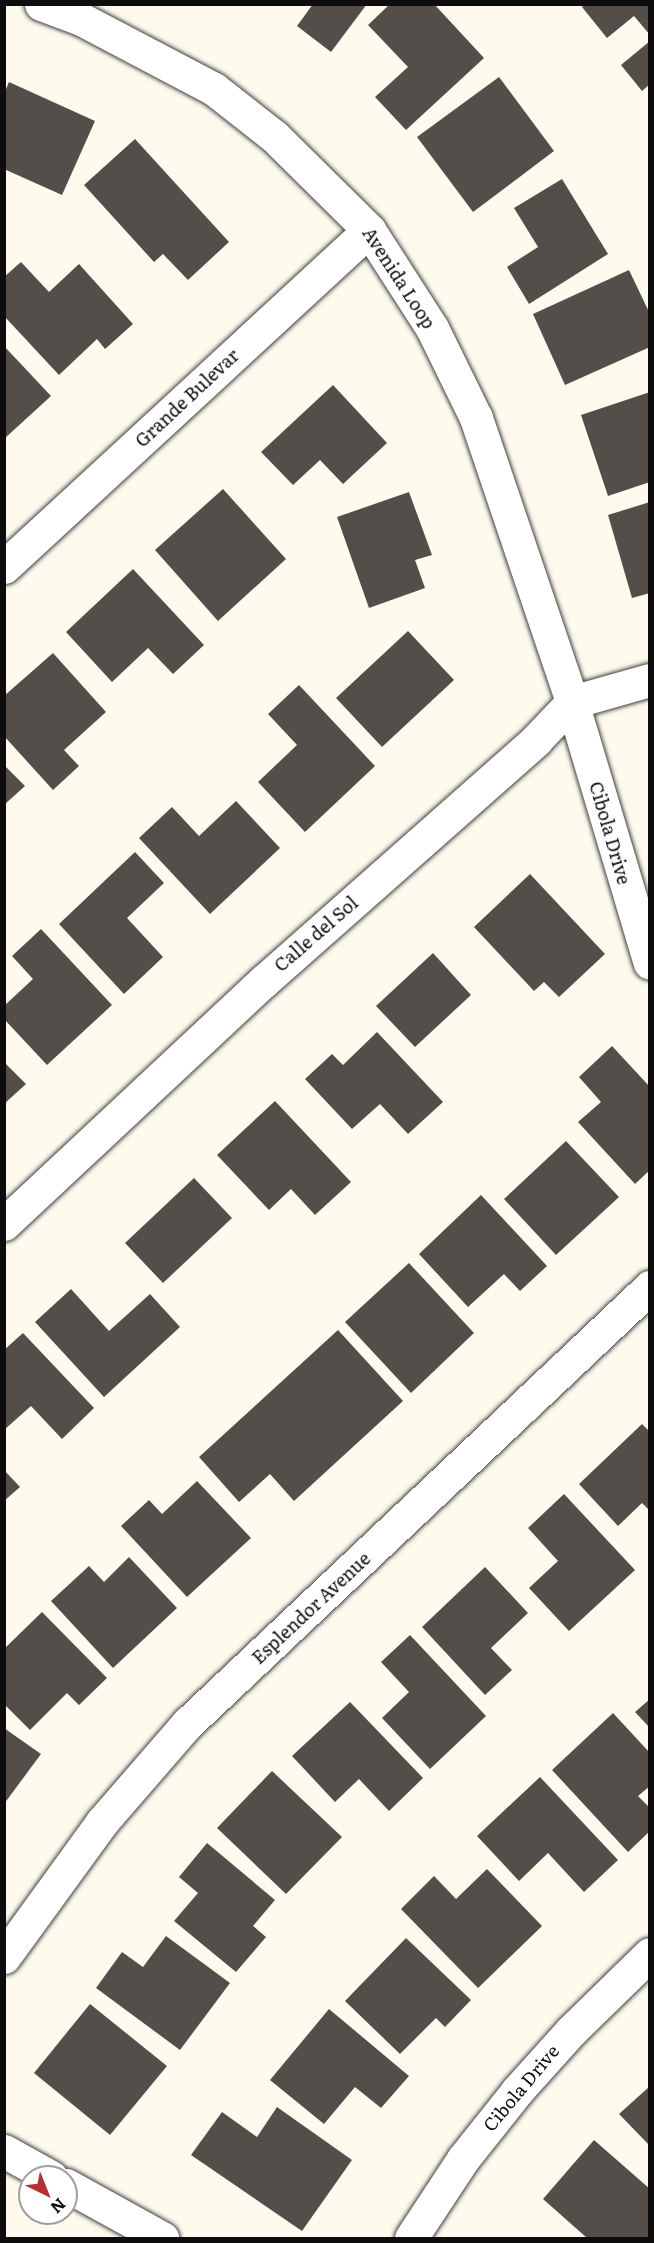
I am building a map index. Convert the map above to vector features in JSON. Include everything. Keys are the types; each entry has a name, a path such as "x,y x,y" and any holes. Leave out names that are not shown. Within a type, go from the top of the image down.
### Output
{"street":[{"name":"Avenida Loop","path":"41,4 81,19 214,89 274,136 369,230 432,328 476,418 572,702"},
{"name":"Grande Bulevar","path":"4,567 369,230"},
{"path":"572,702 650,680"},
{"name":"Cibola Drive","path":"572,702 650,963"},
{"name":"Calle del Sol","path":"4,1224 264,981 536,740 572,702"},
{"name":"Esplendor Avenue","path":"4,1958 102,1822 187,1724 650,1287"},
{"name":"Cibola Drive","path":"411,2238 463,2158 517,2091 571,2031 650,1954"},
{"path":"4,2151 29,2165"},
{"path":"78,2192 162,2238"}],"building":[{"path":"313,4 367,4 331,52 297,26"},
{"path":"390,4 434,4 484,58 406,130 375,97 408,67 368,25"},
{"path":"584,4 650,4 650,35 634,16 607,38 582,7"},
{"path":"650,41 650,84 642,91 621,65"},
{"path":"499,77 554,151 473,212 417,137"},
{"path":"9,82 95,121 62,195 4,169 4,94"},
{"path":"135,139 229,242 188,280 163,254 154,262 84,185"},
{"path":"562,179 608,254 529,304 507,267 538,247 514,208"},
{"path":"21,262 49,292 79,264 133,324 105,349 97,339 59,375 4,316 4,277"},
{"path":"629,270 650,314 650,347 565,385 533,314"},
{"path":"4,346 51,396 4,439"},
{"path":"333,385 387,443 343,484 320,460 293,485 261,452"},
{"path":"650,392 650,482 608,496 581,415"},
{"path":"223,489 286,559 218,621 155,550"},
{"path":"409,492 432,555 415,560 425,588 369,608 337,517"},
{"path":"650,502 650,593 632,598 608,515"},
{"path":"133,569 204,645 173,674 148,648 112,682 66,632"},
{"path":"408,631 454,680 382,747 336,698"},
{"path":"53,653 106,712 64,750 79,766 53,790 4,736 4,696"},
{"path":"299,685 375,766 305,832 258,782 297,745 268,714"},
{"path":"4,765 25,786 4,805"},
{"path":"236,801 280,848 210,914 139,838 172,807 199,836"},
{"path":"135,852 164,883 127,918 163,957 124,994 59,924"},
{"path":"530,874 605,954 559,997 544,982 534,991 474,927"},
{"path":"41,929 112,1005 47,1065 4,1019 4,1006 33,979 12,956"},
{"path":"433,953 471,995 415,1047 376,1006"},
{"path":"377,1032 443,1102 408,1134 380,1104 352,1129 305,1079 332,1054 343,1065"},
{"path":"612,1046 650,1087 650,1170 635,1184 578,1122 601,1102 579,1077"},
{"path":"4,1062 26,1084 4,1104"},
{"path":"275,1101 351,1182 315,1215 291,1189 269,1210 217,1155"},
{"path":"566,1141 619,1197 556,1255 504,1199"},
{"path":"194,1178 232,1218 163,1283 125,1243"},
{"path":"481,1195 547,1266 520,1291 504,1274 468,1307 419,1254"},
{"path":"409,1263 474,1333 411,1393 345,1322"},
{"path":"71,1289 109,1331 150,1294 180,1327 104,1397 35,1322"},
{"path":"338,1330 403,1401 294,1501 270,1474 239,1502 199,1457"},
{"path":"23,1333 94,1408 62,1439 31,1406 4,1430 4,1350"},
{"path":"642,1424 650,1432 650,1511 642,1503 618,1526 579,1484"},
{"path":"4,1470 20,1487 4,1501"},
{"path":"197,1481 251,1538 187,1597 121,1526 149,1500 162,1514"},
{"path":"564,1494 635,1570 569,1631 529,1588 558,1561 528,1528"},
{"path":"129,1557 177,1608 113,1668 51,1601 89,1566 104,1582"},
{"path":"485,1567 528,1613 491,1648 512,1670 485,1695 422,1627"},
{"path":"42,1612 107,1678 79,1705 67,1693 30,1730 4,1704 4,1649"},
{"path":"410,1635 486,1716 430,1769 382,1718 409,1692 381,1662"},
{"path":"650,1699 650,1728 635,1712"},
{"path":"350,1702 423,1778 389,1811 359,1779 335,1802 292,1756"},
{"path":"613,1713 650,1753 650,1786 638,1796 650,1808 650,1831 628,1852 552,1770"},
{"path":"4,1728 41,1754 4,1804"},
{"path":"272,1771 342,1837 286,1894 217,1828"},
{"path":"540,1777 618,1860 584,1892 548,1853 519,1881 477,1836"},
{"path":"207,1843 275,1900 253,1926 266,1937 236,1972 174,1921 198,1893 179,1877"},
{"path":"487,1869 542,1926 478,1988 401,1909 434,1876 456,1899"},
{"path":"166,1936 230,1983 180,2050 96,1988 122,1952 143,1967"},
{"path":"406,1938 471,2000 445,2027 436,2018 400,2054 345,2001"},
{"path":"90,2004 167,2066 110,2135 34,2073"},
{"path":"329,2009 409,2076 381,2108 355,2087 324,2124 270,2080"},
{"path":"650,2086 650,2146 619,2114"},
{"path":"277,2107 352,2160 302,2231 191,2155 222,2112 257,2137"},
{"path":"594,2140 650,2189 650,2238 587,2238 543,2199"}]}
